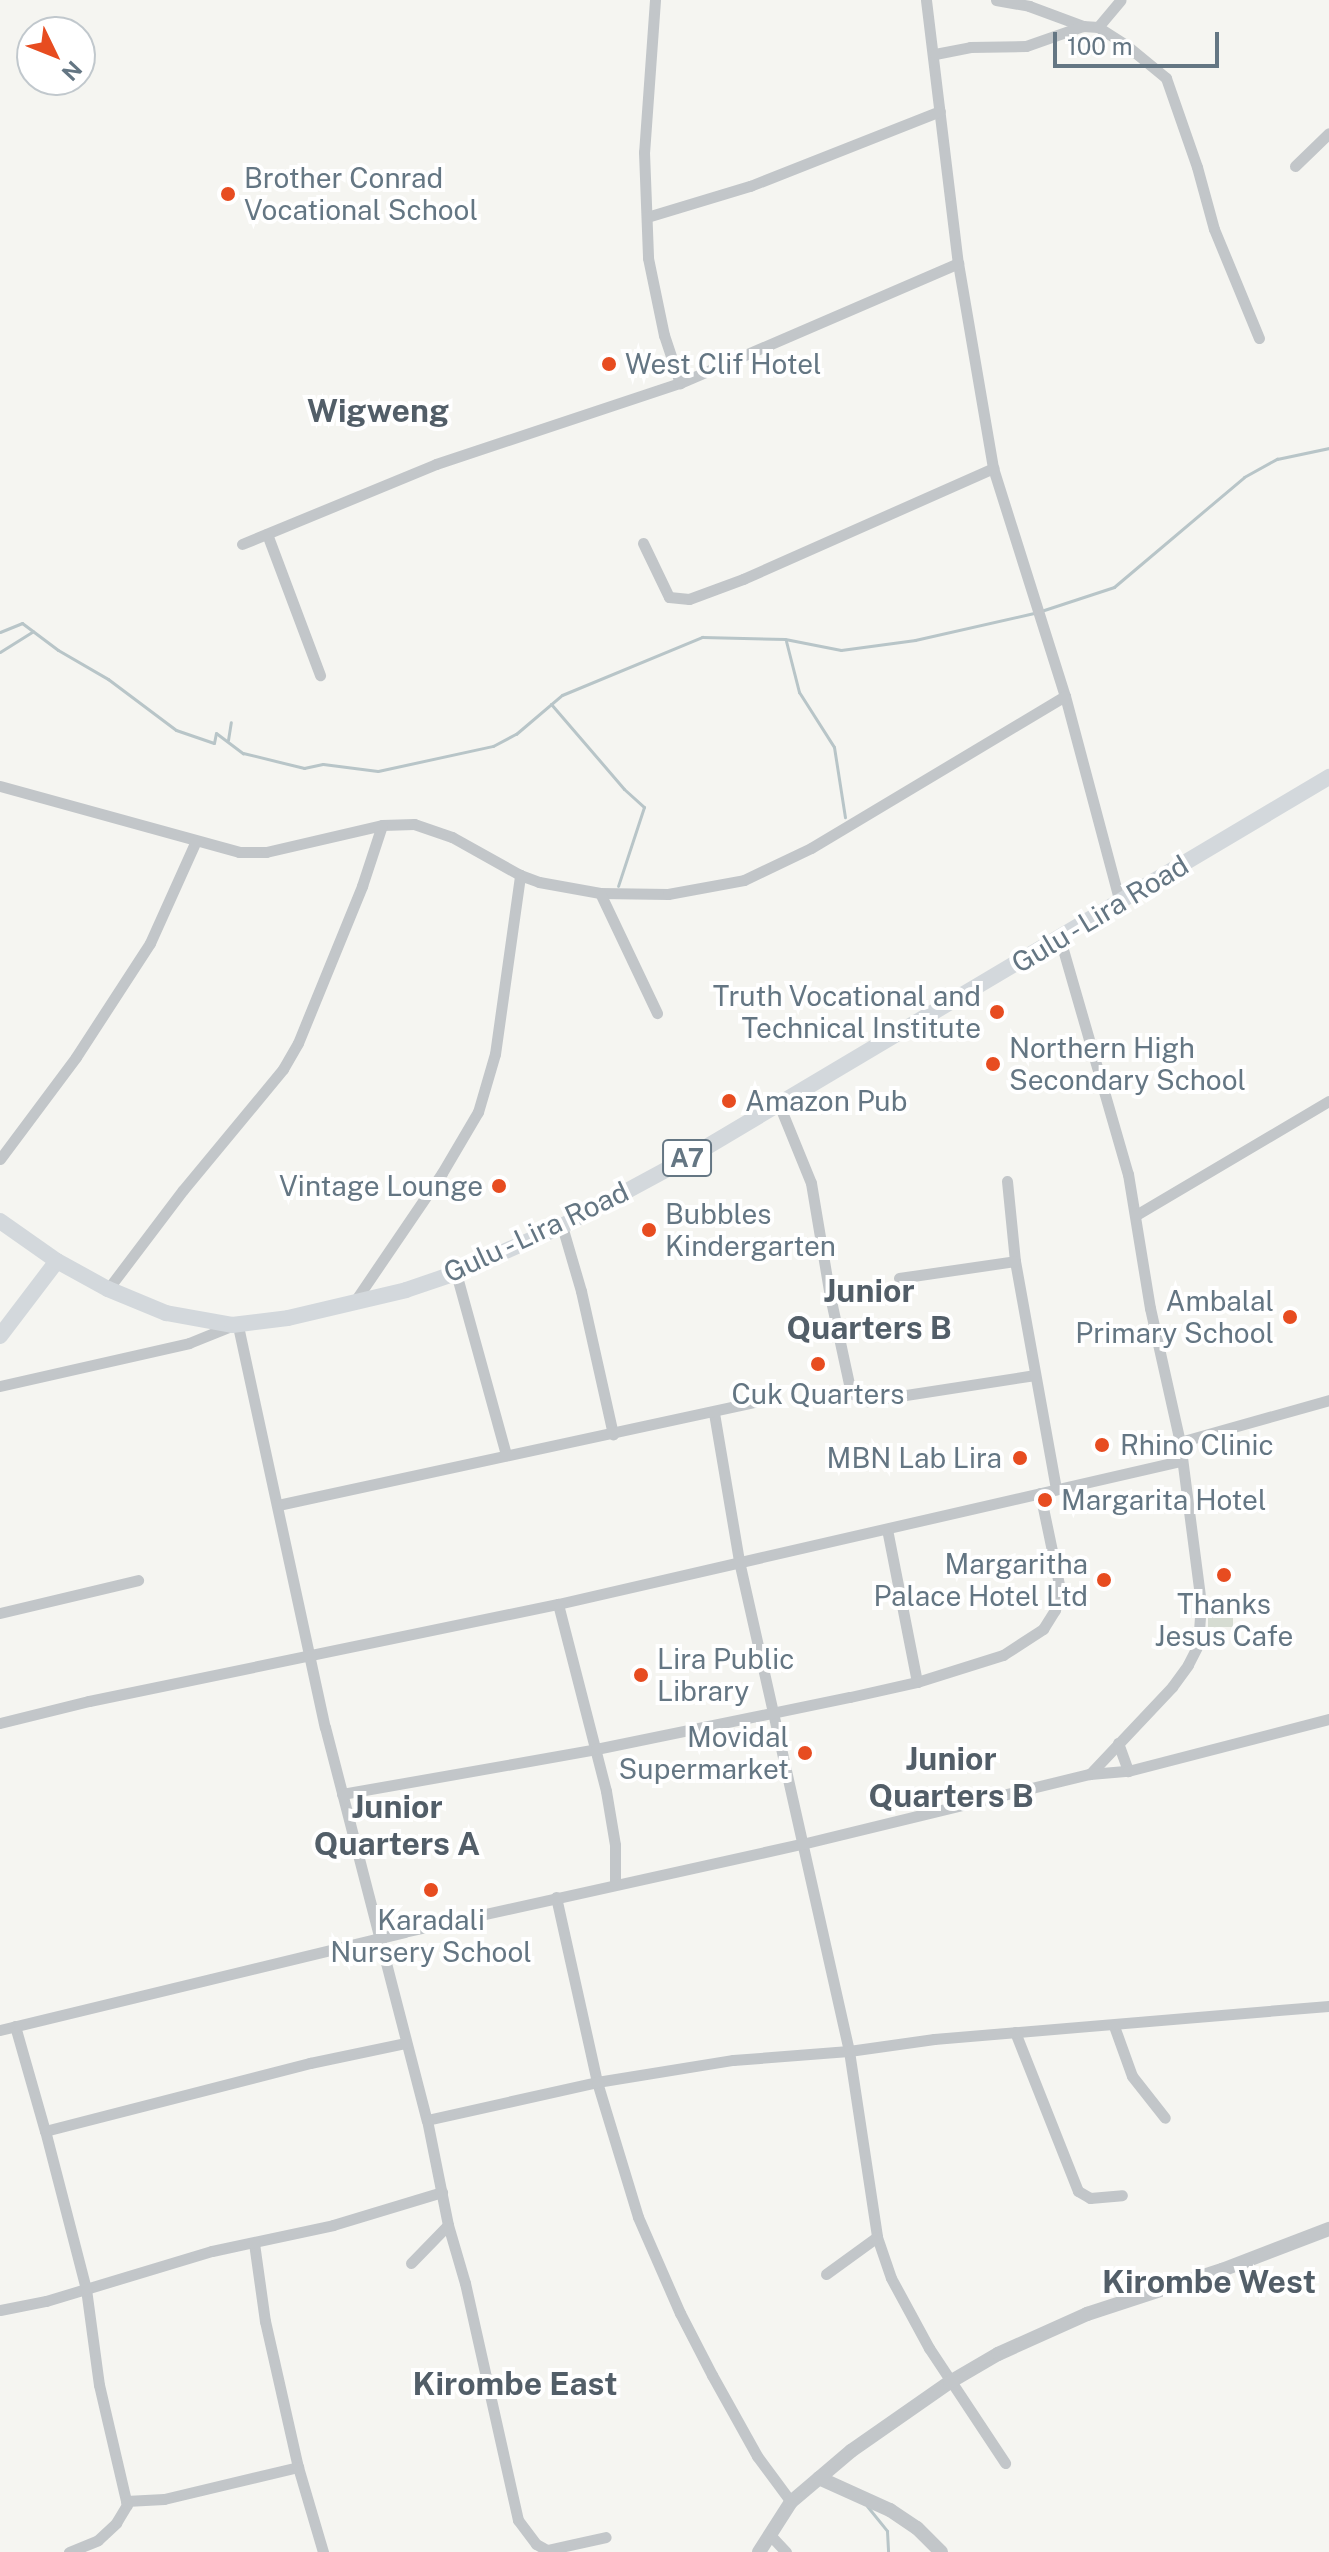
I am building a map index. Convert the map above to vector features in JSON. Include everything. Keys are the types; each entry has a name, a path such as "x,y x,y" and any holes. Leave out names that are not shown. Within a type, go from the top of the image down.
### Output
{"main road":[{"name":"Gulu - Lira Road","path":"0,1221 57,1261 108,1289 166,1313 235,1325 288,1318 456,1273 562,1226 688,1158 1329,777"},
{"path":"0,1336 57,1261"}],"street":[{"path":"655,0 644,152 647,217 654,290 680,383"},
{"path":"926,0 935,54 958,263 993,468 1065,696 1120,902"},
{"path":"996,0 1029,6 1083,26 1098,27 1166,78 1197,167 1214,229 1259,338"},
{"path":"1098,27 1121,0"},
{"path":"935,54 970,47 1026,46 1083,26"},
{"path":"647,217 750,186 864,144 940,111"},
{"path":"1295,166 1329,133"},
{"path":"242,544 436,464 680,383 958,263"},
{"path":"643,543 669,597 689,599 743,579 993,468"},
{"path":"267,534 320,675"},
{"path":"0,786 195,843 239,852 266,852 382,825 414,824 431,828 520,875 600,893 668,894 744,880 858,822 1065,696"},
{"path":"108,1289 192,1177 283,1069 298,1043 362,886 382,825"},
{"path":"0,1159 76,1057 150,943 195,843"},
{"path":"355,1301 442,1173 478,1112 495,1054 520,875"},
{"path":"600,893 657,1013"},
{"path":"1060,939 1115,1125 1136,1215 1150,1308 1180,1442 1180,1461 1201,1595 1198,1645 1172,1687 1090,1774"},
{"path":"1136,1215 1329,1101"},
{"path":"778,1102 811,1183 830,1296 851,1393 867,1401 1035,1375"},
{"path":"1007,1181 1015,1261 1056,1489"},
{"path":"562,1226 581,1291 613,1434"},
{"path":"899,1278 1015,1261"},
{"path":"456,1273 506,1455"},
{"path":"0,1386 189,1343 235,1325 342,1794 427,2120 448,2225 465,2283 518,2520 536,2544 554,2552 606,2537"},
{"path":"1180,1442 1329,1400"},
{"path":"278,1505 755,1402"},
{"path":"714,1413 739,1561 849,2051 877,2237 906,2307 950,2382 1005,2463"},
{"path":"0,1723 89,1701 310,1658 558,1604 1180,1461"},
{"path":"342,1794 596,1749 774,1713 917,1682 1003,1655 1043,1629 1055,1610 1060,1589 1040,1493"},
{"path":"887,1529 917,1682"},
{"path":"0,1613 138,1580"},
{"path":"558,1604 612,1821 615,1884"},
{"path":"0,2030 1090,1774 1128,1771 1329,1719"},
{"path":"1118,1743 1128,1771"},
{"path":"556,1897 597,2082 638,2217 675,2302 757,2456 791,2502"},
{"path":"427,2120 597,2082 733,2060 849,2051 1015,2032 1329,2006"},
{"path":"15,2026 86,2289 99,2385 126,2501 126,2511 98,2540 69,2552"},
{"path":"1114,2026 1132,2076 1165,2118"},
{"path":"1015,2032 1078,2191 1090,2198 1122,2195"},
{"path":"45,2131 310,2063 406,2043"},
{"path":"0,2310 86,2289 212,2251 333,2225 442,2192"},
{"path":"411,2263 448,2225"},
{"path":"759,2552 791,2502 819,2478 874,2433 998,2354 1078,2318 1222,2270 1329,2229"},
{"path":"826,2274 877,2237"},
{"path":"254,2243 268,2335 298,2467 323,2552"},
{"path":"126,2501 158,2501 298,2467"},
{"path":"819,2478 890,2510 917,2528 941,2552"},
{"path":"771,2536 786,2552"}],"shaded area":[{"path":"1208,1604 1233,1604 1233,1627 1208,1627"}],"waterway":[{"path":"1041,611 1114,587 1244,477 1277,459 1329,448"},
{"path":"0,632 22,623 58,650 108,679 176,730 214,743 216,733 243,753 304,768 323,764 378,771 493,746 516,734 562,695 702,637 785,639 841,650 915,640 1034,613"},
{"path":"0,652 33,631"},
{"path":"786,641 799,692 834,747 845,817"},
{"path":"551,704 624,789 644,807 618,886"},
{"path":"228,740 231,722"},
{"path":"867,2506 887,2531 888,2552"}],"place":[{"name":"Brother Conrad Vocational School","path":"228,194"},
{"name":"West Clif Hotel","path":"609,364"},
{"name":"Truth Vocational and Technical Institute","path":"997,1012"},
{"name":"Northern High Secondary School","path":"993,1064"},
{"name":"Amazon Pub","path":"729,1101"},
{"name":"Vintage Lounge","path":"499,1186"},
{"name":"Bubbles Kindergarten","path":"649,1230"},
{"name":"Ambalal Primary School","path":"1290,1317"},
{"name":"Cuk Quarters","path":"818,1364"},
{"name":"Rhino Clinic","path":"1102,1445"},
{"name":"MBN Lab Lira","path":"1020,1458"},
{"name":"Margarita Hotel","path":"1045,1500"},
{"name":"Thanks Jesus Cafe","path":"1224,1575"},
{"name":"Margaritha Palace Hotel Ltd","path":"1104,1580"},
{"name":"Lira Public Library","path":"641,1675"},
{"name":"Movidal Supermarket","path":"805,1753"},
{"name":"Karadali Nursery School","path":"431,1890"}],"district":[{"name":"Wigweng","path":"378,411"},
{"name":"Junior Quarters B","path":"869,1310"},
{"name":"Junior Quarters B","path":"951,1778"},
{"name":"Junior Quarters A","path":"397,1826"},
{"name":"Kirombe West","path":"1209,2282"},
{"name":"Kirombe East","path":"515,2384"}]}
